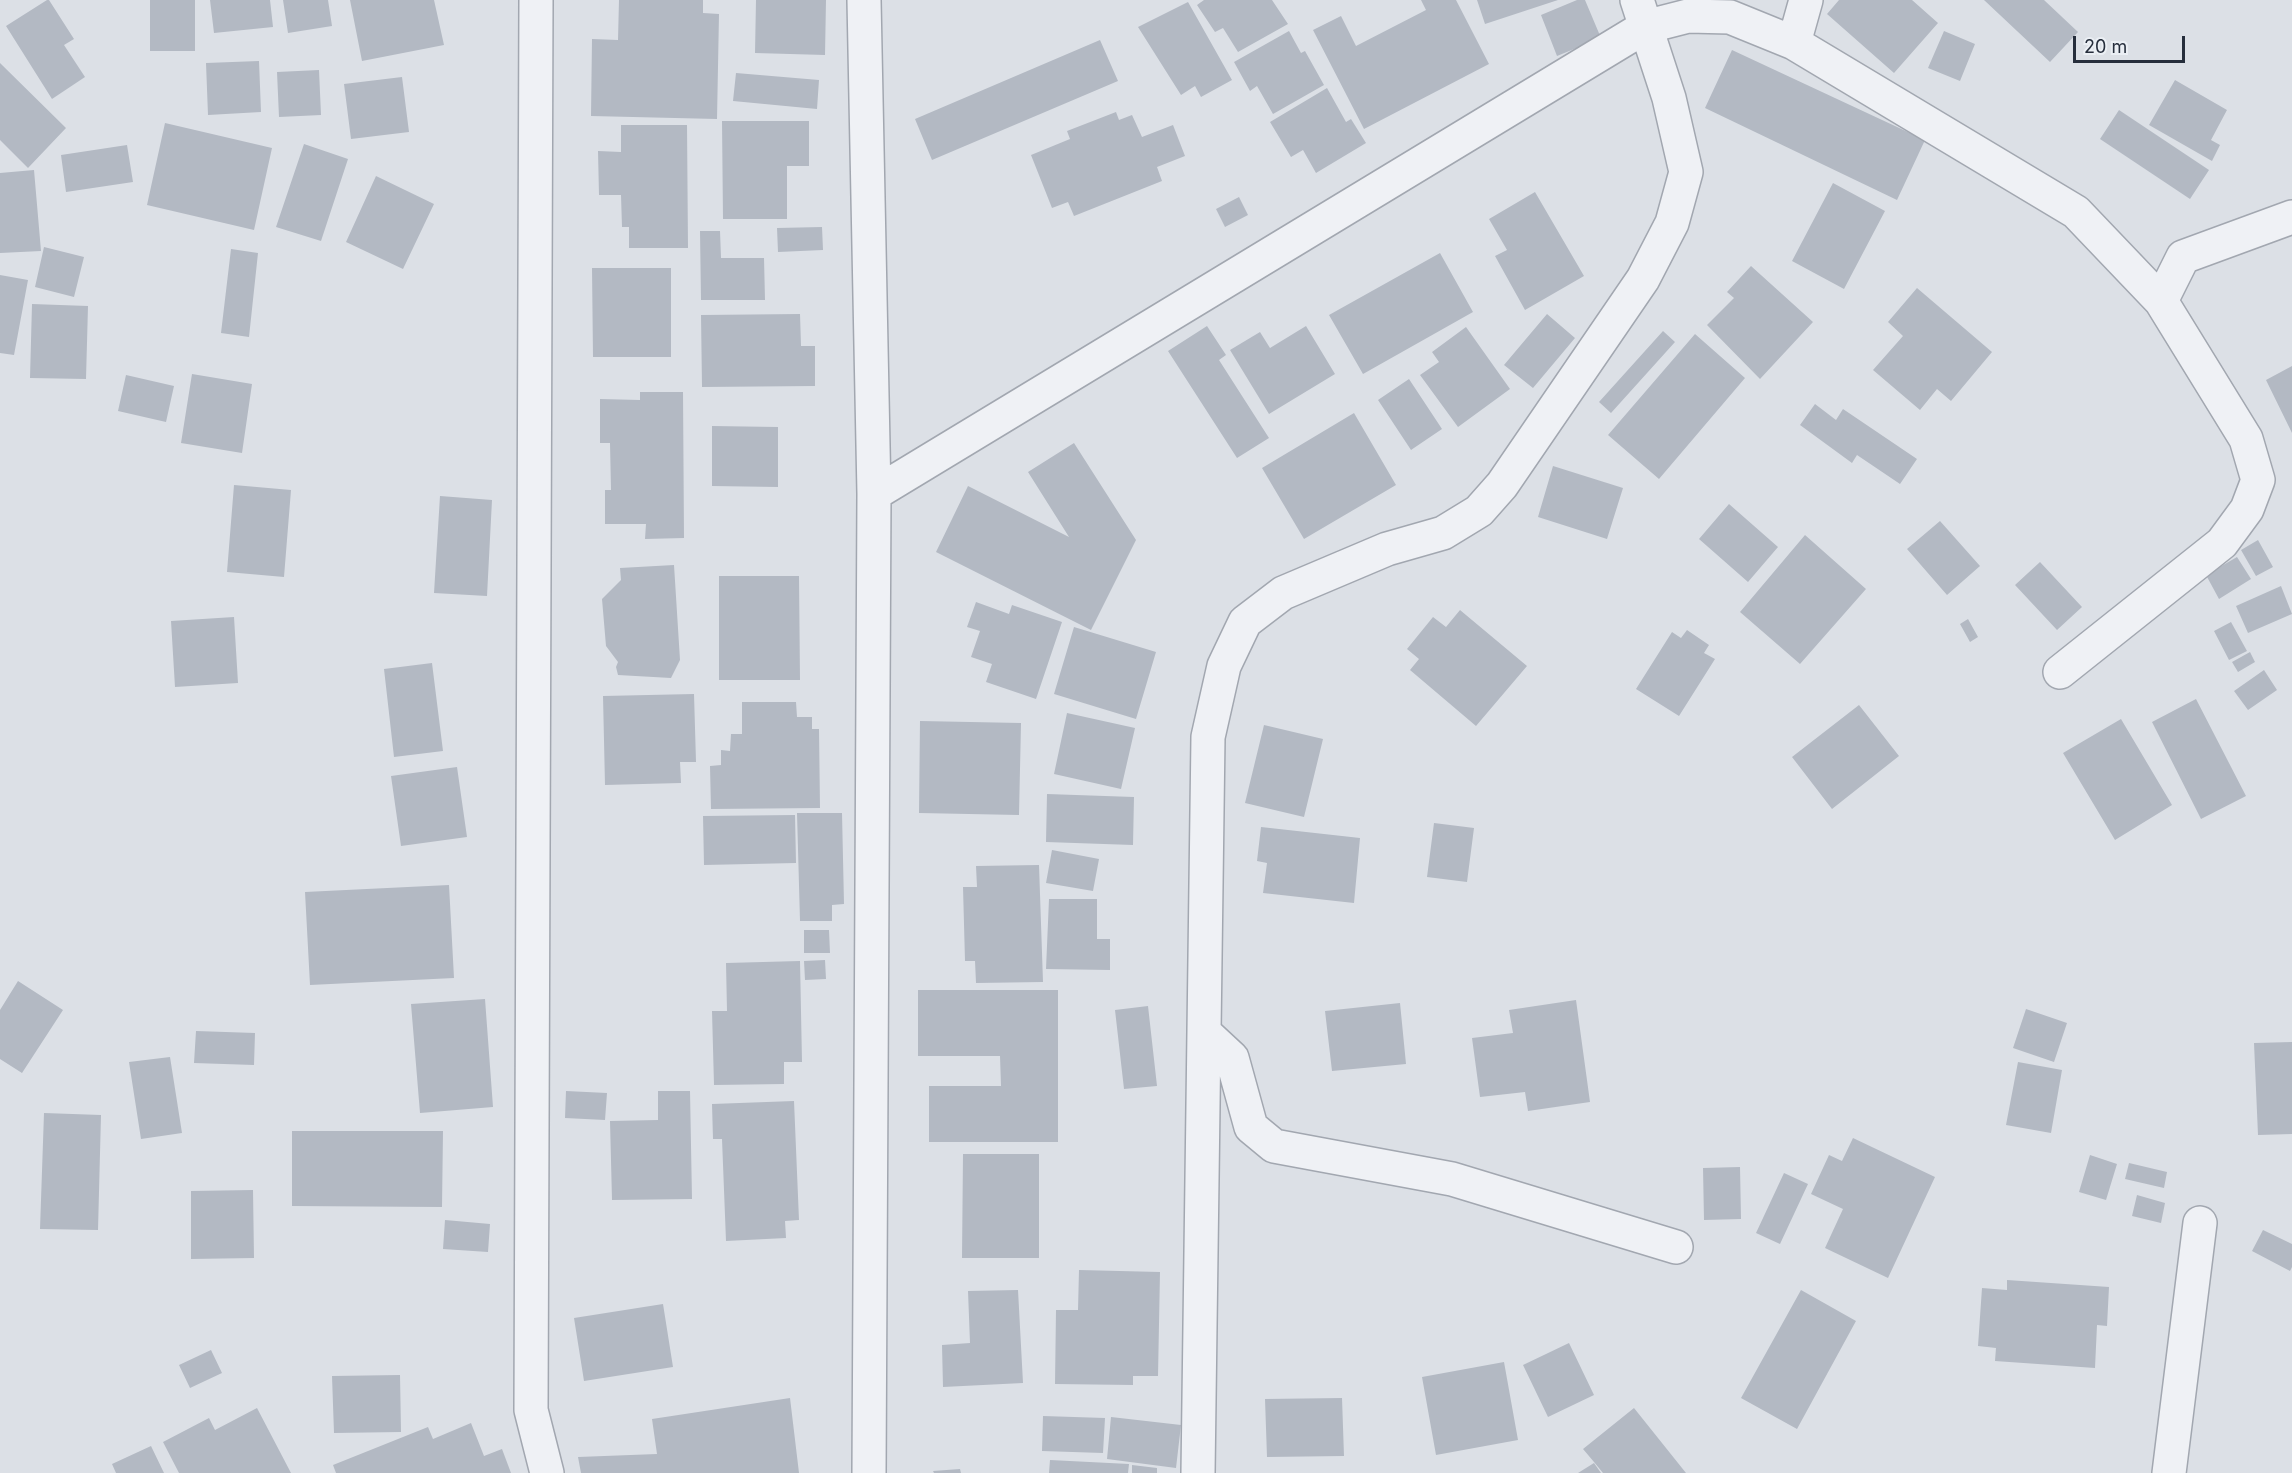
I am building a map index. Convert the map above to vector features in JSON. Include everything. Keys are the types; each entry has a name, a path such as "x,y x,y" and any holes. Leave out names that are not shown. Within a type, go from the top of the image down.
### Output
{"street":[{"path":"536,0 531,1410 547,1473"},
{"path":"864,0 874,494 869,1473"},
{"path":"1794,43 1806,0"},
{"path":"874,494 1641,14 1730,17 1794,43 2076,212 2161,301 2246,439 2258,480 2247,509 2222,543 2060,672"},
{"path":"1198,1473 1208,737 1224,666 1245,622 1283,593 1387,549 1443,533 1479,511 1502,485 1643,279 1672,223 1686,172 1669,98 1641,14"},
{"path":"2161,301 2183,257 2292,217"},
{"path":"1204,1032 1232,1058 1251,1127 1274,1146 1452,1179 1676,1247"},
{"path":"2169,1473 2200,1223"}],"building":[{"path":"47,0 74,39 64,45 85,77 52,99 6,26"},
{"path":"150,0 195,0 195,51 150,51"},
{"path":"210,0 270,0 273,27 214,33"},
{"path":"283,0 328,0 332,26 288,33"},
{"path":"350,0 434,0 444,45 362,61"},
{"path":"619,0 703,0 703,13 719,14 717,119 591,116 592,39 618,40"},
{"path":"756,0 826,0 825,55 755,53"},
{"path":"1204,0 1272,0 1288,24 1238,52 1223,28 1215,32 1197,5"},
{"path":"1421,0 1456,0 1489,64 1364,129 1313,30 1341,16 1356,46 1426,10"},
{"path":"1477,0 1558,0 1485,24"},
{"path":"1577,0 1585,0 1601,38 1557,56 1541,15"},
{"path":"1839,0 1912,0 1938,23 1894,73 1827,14"},
{"path":"1984,0 2044,0 2078,32 2050,62"},
{"path":"1188,2 1232,80 1201,97 1195,86 1181,95 1138,27"},
{"path":"1289,31 1301,53 1305,51 1324,85 1273,114 1257,86 1250,91 1234,62"},
{"path":"1944,31 1975,44 1960,81 1928,68"},
{"path":"1100,40 1118,81 932,160 915,119"},
{"path":"1732,50 1925,140 1897,200 1705,108"},
{"path":"259,61 261,112 208,115 206,63"},
{"path":"0,63 66,128 28,168 0,140"},
{"path":"319,70 321,115 279,117 277,72"},
{"path":"736,73 819,80 817,109 733,101"},
{"path":"402,77 409,132 351,139 344,84"},
{"path":"2175,80 2227,110 2211,140 2220,145 2212,161 2149,125"},
{"path":"1327,88 1346,122 1351,119 1366,143 1316,173 1303,150 1291,157 1270,122"},
{"path":"2119,110 2209,170 2190,199 2100,139"},
{"path":"1116,112 1119,120 1132,115 1142,137 1173,125 1185,156 1157,167 1162,181 1074,216 1068,202 1052,208 1031,155 1070,139 1067,131"},
{"path":"722,121 809,121 809,166 787,166 787,219 723,219"},
{"path":"165,123 272,148 254,230 147,205"},
{"path":"621,125 687,125 688,248 629,248 629,227 622,227 621,195 599,195 598,151 621,152"},
{"path":"304,144 348,159 321,241 276,227"},
{"path":"127,145 133,182 66,192 61,155"},
{"path":"34,170 41,251 0,253 0,173"},
{"path":"376,176 434,204 403,269 346,242"},
{"path":"1833,183 1885,211 1844,289 1792,261"},
{"path":"1535,192 1584,276 1525,310 1495,256 1507,250 1489,219"},
{"path":"1239,197 1248,215 1225,227 1216,209"},
{"path":"822,227 823,250 778,252 777,228"},
{"path":"700,231 720,231 721,258 764,258 765,300 701,300"},
{"path":"44,247 84,257 74,297 35,287"},
{"path":"231,249 258,253 249,337 221,333"},
{"path":"1440,253 1473,312 1363,374 1329,315"},
{"path":"1751,266 1813,322 1760,379 1707,325 1734,298 1727,292"},
{"path":"592,268 671,268 671,357 593,357"},
{"path":"0,275 28,280 14,355 0,353"},
{"path":"1917,288 1992,352 1951,401 1937,389 1920,410 1873,370 1903,336 1888,322"},
{"path":"32,304 88,306 86,379 30,378"},
{"path":"800,314 801,346 815,346 815,386 702,387 701,315"},
{"path":"1547,314 1575,338 1533,388 1504,365"},
{"path":"1207,326 1226,355 1219,360 1269,438 1237,458 1168,351"},
{"path":"1306,326 1335,374 1269,414 1230,350 1260,332 1270,348"},
{"path":"1466,327 1510,389 1458,427 1420,375 1439,362 1432,352"},
{"path":"1663,331 1675,342 1611,413 1599,402"},
{"path":"1695,334 1745,378 1659,479 1608,435"},
{"path":"2292,366 2292,433 2266,380"},
{"path":"192,374 252,384 242,453 181,443"},
{"path":"126,375 174,386 166,422 118,411"},
{"path":"1409,379 1442,429 1411,450 1378,400"},
{"path":"640,392 683,392 684,538 645,539 646,524 605,524 605,490 611,490 610,443 600,443 600,399 640,400"},
{"path":"1815,404 1836,420 1843,409 1917,459 1900,484 1857,455 1852,463 1800,425"},
{"path":"1354,413 1396,485 1304,539 1262,468"},
{"path":"712,426 778,427 778,487 712,486"},
{"path":"1074,443 1136,540 1091,630 936,552 968,486 1069,537 1028,472"},
{"path":"1553,466 1623,488 1607,539 1538,517"},
{"path":"234,485 291,490 284,577 227,572"},
{"path":"440,496 492,500 487,596 434,593"},
{"path":"1729,504 1778,547 1748,582 1699,539"},
{"path":"1940,521 1980,566 1947,595 1907,549"},
{"path":"1805,535 1866,589 1800,664 1740,612"},
{"path":"2258,540 2273,567 2256,576 2241,550"},
{"path":"2237,557 2251,579 2219,599 2206,575"},
{"path":"2040,562 2082,607 2057,630 2015,585"},
{"path":"674,565 680,660 671,678 618,675 616,667 618,662 606,646 602,599 621,580 620,568"},
{"path":"719,576 799,576 800,680 719,680"},
{"path":"2281,586 2292,614 2248,633 2236,606"},
{"path":"976,602 1009,614 1012,605 1062,622 1036,699 986,682 992,664 971,657 980,631 967,627"},
{"path":"1460,610 1527,666 1476,726 1410,670 1419,659 1407,649 1433,617 1446,627"},
{"path":"234,617 238,683 175,687 171,621"},
{"path":"1968,619 1978,637 1970,642 1960,624"},
{"path":"2231,622 2247,651 2229,660 2214,631"},
{"path":"1074,627 1156,652 1136,719 1054,694"},
{"path":"1687,630 1709,645 1704,653 1715,659 1679,716 1636,689 1672,632 1681,638"},
{"path":"2250,652 2255,662 2238,672 2232,662"},
{"path":"432,663 443,751 394,757 384,669"},
{"path":"2264,670 2277,690 2248,710 2234,691"},
{"path":"694,694 696,762 680,762 681,783 605,785 603,696"},
{"path":"2196,699 2246,796 2201,819 2152,722"},
{"path":"742,702 796,702 797,717 812,717 812,729 819,729 820,808 711,809 710,766 721,765 721,750 730,751 731,734 742,734"},
{"path":"1859,705 1899,756 1832,809 1792,757"},
{"path":"1067,713 1135,728 1121,789 1054,774"},
{"path":"2121,719 2172,805 2115,840 2063,753"},
{"path":"920,721 1021,723 1019,815 919,813"},
{"path":"1264,725 1323,739 1304,817 1245,803"},
{"path":"457,767 467,837 401,846 391,776"},
{"path":"1047,794 1134,797 1133,845 1046,842"},
{"path":"797,813 842,813 844,904 832,905 832,921 800,921"},
{"path":"795,815 796,863 704,865 703,816"},
{"path":"1434,823 1474,828 1467,882 1427,877"},
{"path":"1261,827 1360,838 1354,903 1263,893 1267,863 1257,861"},
{"path":"1052,850 1099,859 1093,891 1046,883"},
{"path":"1039,865 1043,982 976,983 975,961 965,961 963,887 977,887 976,866"},
{"path":"449,885 454,978 310,985 305,892"},
{"path":"1049,899 1097,899 1097,939 1110,939 1110,970 1046,969"},
{"path":"804,930 829,930 830,953 804,953"},
{"path":"825,960 826,979 805,980 804,961"},
{"path":"800,961 802,1062 784,1062 784,1084 714,1085 712,1011 727,1011 726,963"},
{"path":"18,981 63,1010 22,1073 0,1059 0,1010"},
{"path":"918,990 1058,990 1058,1142 929,1142 929,1086 1001,1086 1000,1056 918,1056"},
{"path":"485,999 493,1107 420,1113 411,1004"},
{"path":"1576,1000 1590,1102 1528,1111 1525,1092 1480,1097 1472,1038 1513,1033 1509,1010"},
{"path":"1400,1003 1406,1064 1332,1071 1325,1011"},
{"path":"1148,1006 1157,1086 1124,1089 1115,1010"},
{"path":"2026,1009 2067,1023 2054,1062 2013,1048"},
{"path":"196,1031 255,1033 254,1065 194,1063"},
{"path":"2292,1042 2292,1134 2258,1135 2254,1043"},
{"path":"170,1057 182,1133 141,1139 129,1062"},
{"path":"2018,1062 2062,1070 2051,1133 2006,1125"},
{"path":"566,1091 607,1093 605,1120 565,1118"},
{"path":"658,1091 690,1091 692,1199 612,1200 610,1121 658,1120"},
{"path":"794,1101 799,1220 785,1221 786,1238 726,1241 722,1139 713,1139 712,1104"},
{"path":"44,1113 101,1115 98,1230 40,1229"},
{"path":"292,1131 443,1131 442,1207 292,1206"},
{"path":"1853,1138 1935,1177 1888,1278 1825,1248 1843,1209 1811,1194 1829,1155 1842,1161"},
{"path":"963,1154 1039,1154 1039,1258 962,1258"},
{"path":"2090,1155 2117,1164 2106,1200 2079,1192"},
{"path":"2129,1163 2167,1172 2164,1188 2125,1179"},
{"path":"1740,1167 1741,1219 1704,1220 1703,1168"},
{"path":"1784,1173 1808,1184 1780,1244 1756,1233"},
{"path":"253,1190 254,1258 191,1259 191,1191"},
{"path":"2137,1195 2165,1203 2161,1223 2132,1216"},
{"path":"445,1220 490,1224 488,1252 443,1249"},
{"path":"2263,1230 2292,1244 2290,1271 2252,1251"},
{"path":"1079,1270 1160,1272 1158,1376 1133,1376 1133,1385 1055,1384 1056,1310 1078,1310"},
{"path":"2007,1280 2109,1287 2107,1326 2097,1325 2095,1368 1995,1361 1996,1348 1978,1346 1982,1288 2007,1290"},
{"path":"1018,1290 1023,1383 943,1387 942,1345 970,1343 968,1291"},
{"path":"1801,1290 1856,1321 1797,1429 1741,1398"},
{"path":"663,1304 673,1367 584,1381 574,1318"},
{"path":"1569,1343 1594,1395 1548,1417 1523,1365"},
{"path":"211,1350 222,1373 190,1388 179,1365"},
{"path":"1504,1362 1518,1440 1436,1455 1422,1377"},
{"path":"400,1375 401,1432 334,1433 332,1376"},
{"path":"790,1398 799,1473 581,1473 578,1457 657,1454 652,1419"},
{"path":"1342,1398 1344,1456 1267,1457 1265,1399"},
{"path":"257,1408 291,1473 179,1473 163,1442 209,1418 215,1430"},
{"path":"1634,1408 1686,1473 1603,1473 1583,1449"},
{"path":"1043,1416 1105,1418 1103,1453 1042,1451"},
{"path":"1111,1417 1181,1425 1176,1468 1107,1459"},
{"path":"471,1423 484,1456 502,1449 511,1473 336,1473 333,1465 428,1427 433,1439"},
{"path":"151,1446 164,1473 116,1473 112,1464"},
{"path":"1050,1460 1129,1464 1128,1473 1049,1473"},
{"path":"1594,1463 1601,1473 1578,1473"},
{"path":"1132,1465 1157,1468 1157,1473 1132,1473"},
{"path":"960,1469 961,1473 934,1473 933,1471"}]}
